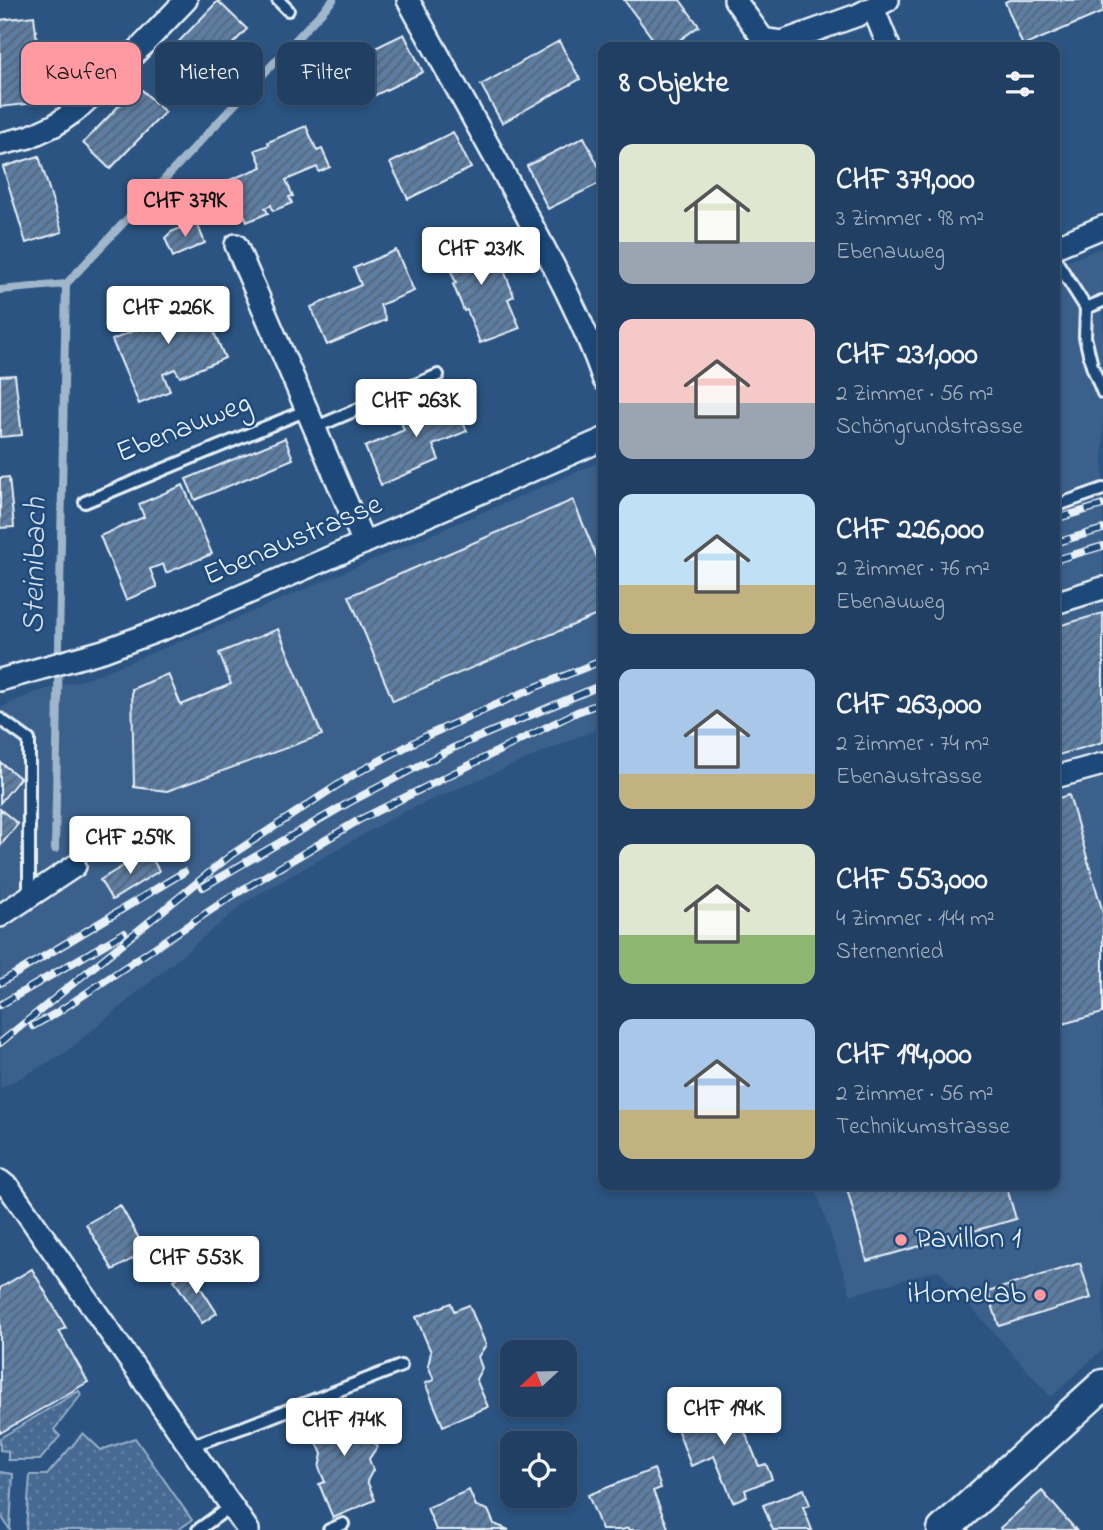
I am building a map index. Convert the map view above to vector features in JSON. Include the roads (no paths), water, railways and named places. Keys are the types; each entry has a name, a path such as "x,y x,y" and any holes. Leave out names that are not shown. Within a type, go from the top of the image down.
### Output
{"street":[{"path":"408,0 529,219 598,363"},
{"path":"735,0 763,39 782,42 858,15 880,4 888,42"},
{"path":"0,144 29,137 55,125 75,111 114,75 180,3"},
{"path":"1060,245 1103,227"},
{"path":"236,245 364,543"},
{"name":"Ebenaustrasse","path":"0,680 69,662 181,622 598,442"},
{"path":"1060,601 1103,588"},
{"path":"1060,776 1103,764"},
{"path":"0,916 75,866"},
{"path":"0,1181 8,1186 248,1530"},
{"path":"943,1530 1103,1385"}],"lane":[{"path":"278,0 288,10"},
{"path":"1060,267 1086,308 1085,337 1092,366 1103,393"},
{"path":"1086,308 1103,301"},
{"name":"Ebenauweg","path":"85,502 438,375"},
{"path":"1060,504 1103,489"},
{"path":"0,719 29,740 29,897"},
{"path":"190,1446 401,1366"},
{"path":"198,1530 231,1506"},
{"path":"329,1530 343,1524"}],"waterway":[{"path":"0,290 66,284 333,0"},
{"name":"Steinibach","path":"55,849 66,284"}],"railway":[{"path":"1060,518 1103,505"},
{"path":"1060,542 1103,529"},
{"path":"1060,559 1103,546"},
{"path":"0,1043 231,855 353,775 426,736 598,662"},
{"path":"203,887 350,802 453,748 598,687"},
{"path":"33,1026 232,896 359,820 577,712 598,704"},
{"path":"0,983 184,872"},
{"path":"0,1005 124,933"}],"place":[{"name":"Pavillon 1","path":"901,1240"},
{"name":"iHomeLab","path":"1040,1295"}]}
